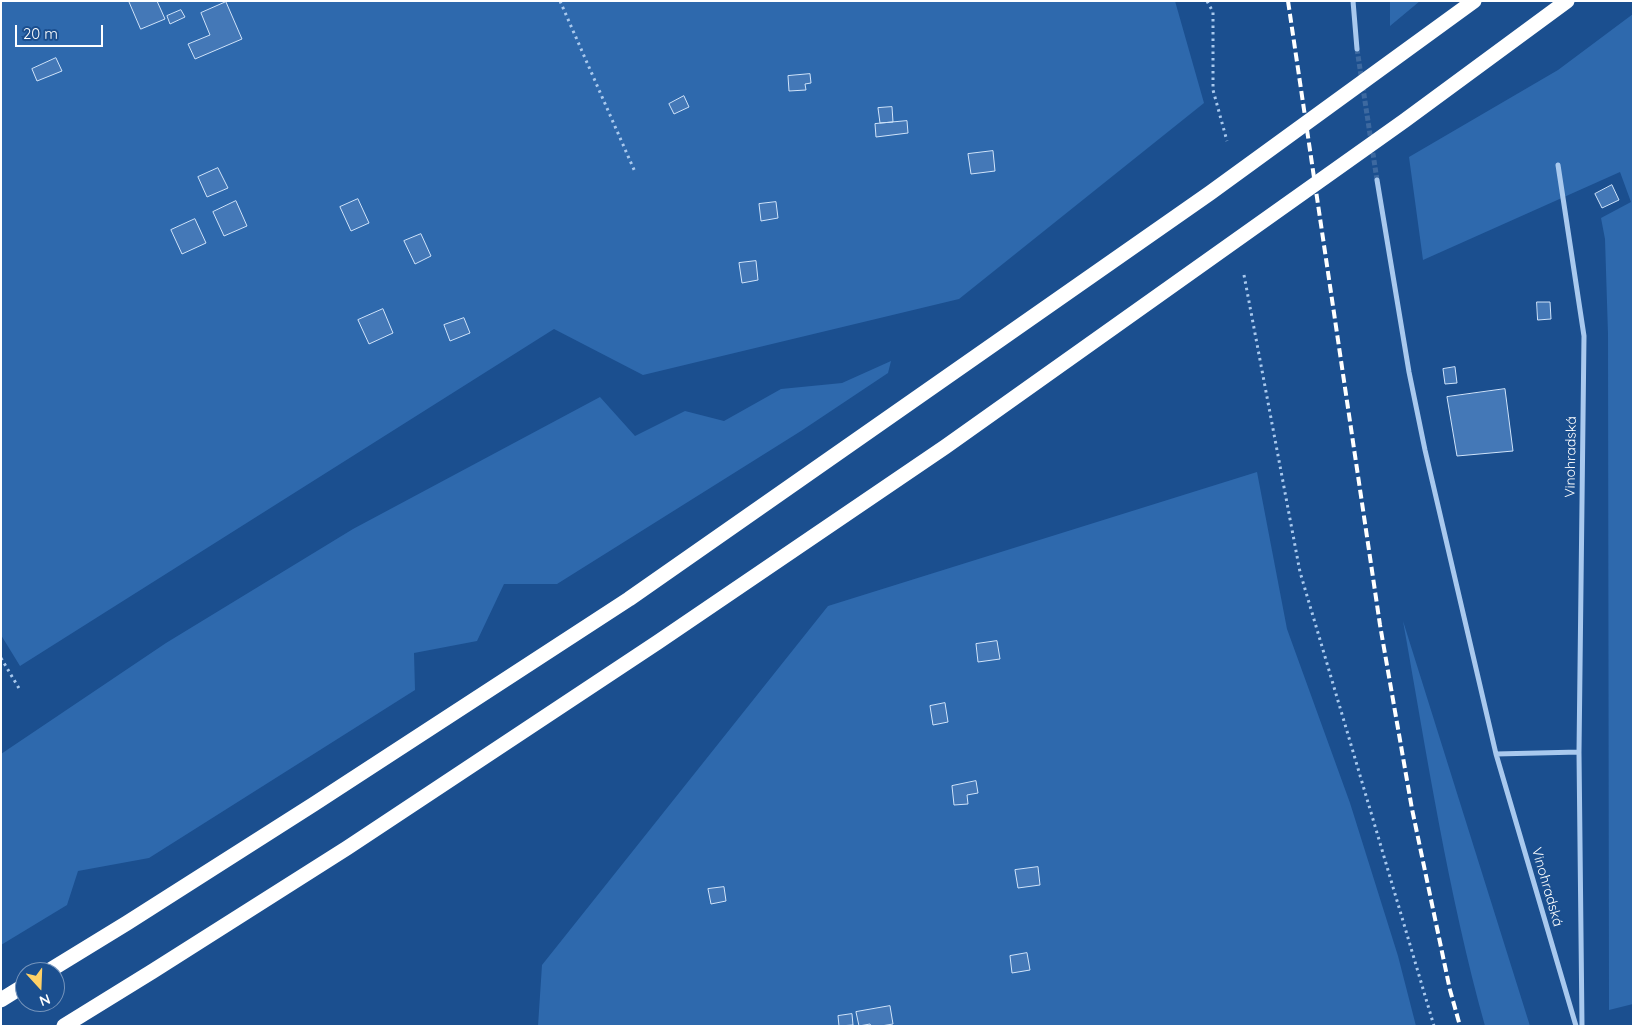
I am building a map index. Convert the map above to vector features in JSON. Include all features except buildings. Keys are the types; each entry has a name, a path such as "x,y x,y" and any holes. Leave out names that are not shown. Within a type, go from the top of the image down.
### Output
{"highway":[{"path":"63,962 306,809 629,599 1210,193 1474,1"},
{"path":"64,1026 347,848 658,642 945,447 1404,121 1567,1"},
{"path":"1,1000 15,991"}],"street":[{"path":"1353,1 1357,49"},
{"name":"Vinohradská","path":"1558,165 1584,336 1579,752 1582,1026"},
{"name":"Vinohradská","path":"1377,180 1424,450 1496,754 1576,1026"},
{"path":"1496,754 1579,752"}],"path":[{"path":"560,1 635,172"},
{"path":"1207,1 1213,12 1213,90 1227,141"},
{"path":"1244,275 1300,572 1434,1026"},
{"path":"1,658 20,690"}],"shaded area":[{"path":"1,1 1175,1 1204,103 959,299 643,375 554,329 20,666 1,635"},
{"path":"1390,1 1420,1 1390,26"},
{"path":"1633,14 1633,1004 1609,1010 1608,334 1605,239 1601,218 1631,202 1620,172 1423,260 1409,157 1558,70"},
{"path":"891,361 888,373 801,431 557,584 504,584 477,641 414,653 415,690 149,858 78,871 67,905 1,945 1,754 166,643 353,529 600,397 635,436 685,411 724,421 781,389 842,383"},
{"path":"1257,472 1287,629 1350,803 1398,956 1416,1026 538,1026 542,965 828,606"},
{"path":"1403,621 1530,1026 1485,1026 1449,875"}],"tunnel":[{"path":"1357,49 1377,180"}],"railway":[{"path":"1288,1 1380,625 1412,809 1450,990 1460,1026"}]}
